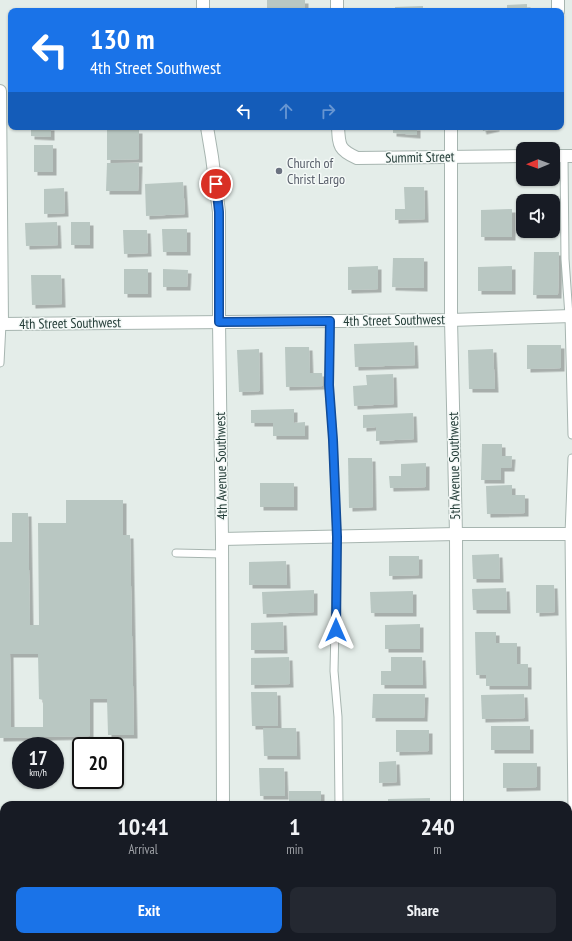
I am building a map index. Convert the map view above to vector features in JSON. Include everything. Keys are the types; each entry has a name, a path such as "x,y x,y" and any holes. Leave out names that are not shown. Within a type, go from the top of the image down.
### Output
{"street":[{"path":"0,91 1,324"},
{"name":"4th Avenue Southwest","path":"208,130 219,212 222,539 222,801"},
{"name":"Summit Street","path":"338,130 339,143 346,153 357,158 516,156"},
{"name":"5th Avenue Southwest","path":"451,130 451,320 456,534 457,801"},
{"name":"4th Street Southwest","path":"1,324 451,320 570,316"},
{"path":"222,539 456,534 571,534"}],"lane":[{"path":"563,156 565,259 570,316 572,435"},
{"path":"330,321 329,385 337,537 334,671 338,717 339,801"},
{"path":"0,363 1,324"},
{"path":"572,458 572,801"},
{"path":"176,553 222,554"}],"building":[{"path":"267,0 305,0 305,8 267,8"},
{"path":"527,4 527,8 507,8 507,5"},
{"path":"423,6 423,8 395,8"},
{"path":"31,130 51,130 51,137 31,136"},
{"path":"107,130 139,130 139,159 107,160"},
{"path":"393,130 417,130 417,135 393,133"},
{"path":"34,145 53,145 53,172 34,172"},
{"path":"107,163 139,163 138,191 106,191"},
{"path":"183,182 185,214 146,216 145,184"},
{"path":"404,187 424,187 425,219 395,220 395,209 405,209"},
{"path":"64,188 65,213 44,214 44,189"},
{"path":"512,209 512,237 481,237 481,210"},
{"path":"57,222 58,245 26,246 25,223"},
{"path":"71,222 90,222 90,245 71,245"},
{"path":"162,229 187,229 187,252 163,252"},
{"path":"123,230 147,230 148,253 124,254"},
{"path":"534,252 559,252 558,295 533,295"},
{"path":"393,258 424,258 424,288 392,287"},
{"path":"378,266 378,289 348,290 348,267"},
{"path":"512,266 512,291 478,291 478,267"},
{"path":"124,269 148,269 148,294 124,294"},
{"path":"163,269 188,270 187,287 163,287"},
{"path":"31,275 61,275 62,304 32,305"},
{"path":"414,342 415,365 355,367 354,344"},
{"path":"527,345 561,345 561,368 527,369"},
{"path":"285,347 309,347 310,373 322,373 323,386 286,387"},
{"path":"259,349 260,391 239,392 237,350"},
{"path":"493,349 495,389 469,389 468,350"},
{"path":"393,374 394,404 354,406 353,386 367,385 366,375"},
{"path":"294,409 294,423 305,422 305,436 273,436 273,423 251,423 251,410"},
{"path":"413,413 414,439 376,441 376,427 363,428 363,415"},
{"path":"482,444 502,444 502,456 512,456 511,468 501,468 501,480 481,480"},
{"path":"348,458 372,458 373,507 349,508"},
{"path":"426,463 426,487 390,488 389,476 401,476 401,464"},
{"path":"260,483 294,483 294,507 260,507"},
{"path":"512,485 512,495 525,495 525,513 487,514 486,486"},
{"path":"66,500 123,500 123,535 130,535 134,735 108,735 107,699 90,699 90,736 0,738 0,542 12,542 12,513 28,513 30,625 39,625 38,523 66,523","holes":["10,654 38,654 39,699 43,700 43,727 11,727"]},
{"path":"499,554 500,579 473,579 472,555"},
{"path":"389,556 419,556 419,575 389,576"},
{"path":"286,561 287,585 249,585 249,562"},
{"path":"536,585 554,585 555,612 536,613"},
{"path":"506,588 507,610 473,610 472,589"},
{"path":"314,590 314,612 263,614 262,592"},
{"path":"413,591 413,613 371,613 370,592"},
{"path":"283,622 284,650 251,650 251,623"},
{"path":"420,624 420,649 385,649 385,625"},
{"path":"475,632 496,632 496,643 517,643 517,664 528,664 528,686 486,686 486,675 476,675"},
{"path":"289,657 290,684 251,685 251,658"},
{"path":"391,657 422,657 423,685 381,685 381,671 391,671"},
{"path":"251,692 277,692 278,726 252,726"},
{"path":"373,694 425,694 424,718 372,718"},
{"path":"524,694 525,718 482,719 481,695"},
{"path":"491,726 530,726 530,750 491,750"},
{"path":"263,728 296,728 297,756 264,756"},
{"path":"396,730 429,730 429,751 396,752"},
{"path":"396,761 397,782 379,783 379,762"},
{"path":"503,763 537,763 537,787 503,788"},
{"path":"259,768 284,768 285,796 260,796"},
{"path":"289,791 321,791 321,801 289,801"},
{"path":"430,798 430,801 388,801 388,799"}],"place":[{"name":"Church of Christ Largo","path":"279,171"}],"route":[{"path":"216,184 219,212 219,322 330,321 329,385 337,537 336,630"}]}
